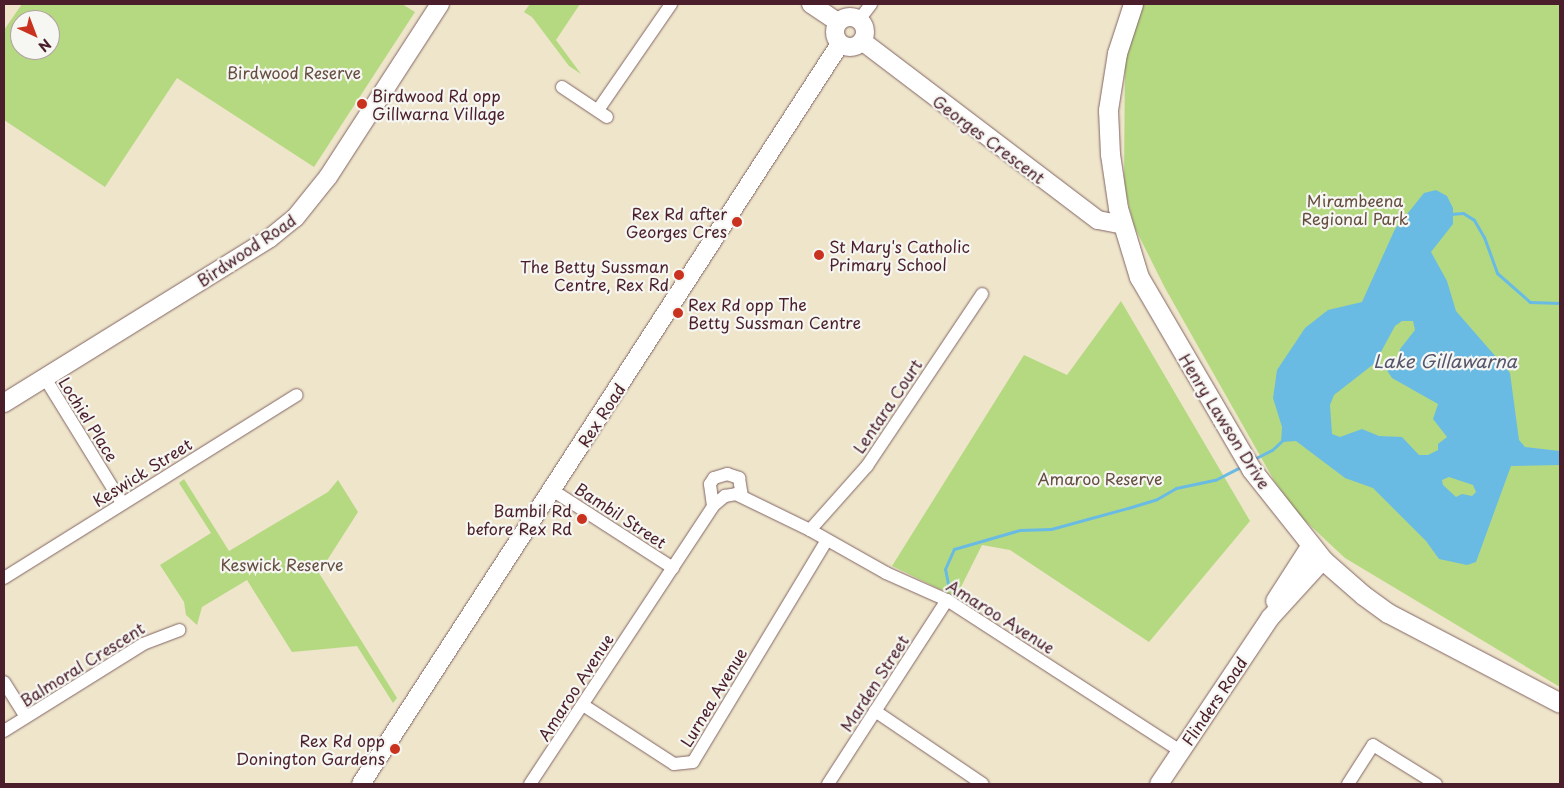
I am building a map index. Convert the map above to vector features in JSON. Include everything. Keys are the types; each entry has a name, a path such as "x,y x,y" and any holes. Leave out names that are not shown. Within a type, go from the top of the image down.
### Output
{"main road":[{"name":"Henry Lawson Drive","path":"1133,4 1117,53 1108,110 1111,169 1122,224 1139,277 1247,463 1317,552 1346,581 1388,613 1560,703"}],"street":[{"name":"Birdwood Road","path":"4,403 270,238 305,209 440,4"},
{"path":"562,87 602,114 671,4"},
{"path":"811,4 838,22"},
{"path":"859,20 871,4"},
{"path":"846,18 859,20 865,30 862,41 854,47 840,44 835,33 838,22 846,18"},
{"name":"Georges Crescent","path":"862,41 1098,220 1122,224"},
{"name":"Rex Road","path":"361,784 840,44"},
{"name":"Lentara Court","path":"810,530 867,466 982,294"},
{"name":"Lochiel Place","path":"44,378 122,503"},
{"name":"Keswick Street","path":"4,578 297,395"},
{"path":"727,474 739,478 742,496 725,496 713,506 710,484 714,478 727,474"},
{"name":"Bambil Street","path":"552,490 673,568"},
{"name":"Amaroo Avenue","path":"742,496 810,530 886,573 947,600 1180,751"},
{"name":"Amaroo Avenue","path":"530,784 713,506"},
{"name":"Lurnea Avenue","path":"583,705 674,764 693,762 827,540"},
{"name":"Flinders Road","path":"1159,784 1270,618 1317,552"},
{"name":"Marden Street","path":"828,784 947,600"},
{"name":"Balmoral Crescent","path":"4,731 143,644 179,630"},
{"path":"4,682 26,717"},
{"path":"876,711 983,784"},
{"path":"1348,784 1373,745 1436,784"}],"green space":[{"name":"Birdwood Reserve","path":"22,4 402,4 415,12 314,167 177,78 105,187 4,120 4,30 10,21 10,60 60,60 60,10 18,10"},
{"path":"530,4 580,4 556,40 581,74 569,66 532,17 524,12"},
{"name":"Mirambeena Regional Park","path":"1143,4 1560,4 1560,687 1345,558 1301,517 1275,482 1165,288 1134,226 1124,186 1125,56"},
{"name":"Amaroo Reserve","path":"1121,301 1250,521 1149,642 1010,550 982,545 956,597 892,566 1024,355 1067,375"},
{"name":"Keswick Reserve","path":"184,479 229,551 328,492 338,480 358,512 319,573 397,698 393,703 357,646 292,652 247,580 202,607 197,625 186,615 184,602 160,565 211,533 179,483"}],"water":[{"name":"Lake Gillawarna","path":"1436,190 1447,196 1453,208 1453,224 1431,252 1447,281 1456,311 1510,373 1519,440 1525,447 1560,451 1560,465 1511,466 1476,562 1467,565 1439,559 1426,541 1373,488 1345,478 1296,441 1281,442 1282,427 1273,398 1277,370 1305,328 1328,310 1362,302 1395,229 1424,193","holes":["1402,321 1413,321 1415,330 1400,349 1398,359 1391,362 1386,369 1392,378 1438,404 1433,419 1447,437 1438,444 1438,450 1428,455 1419,455 1402,437 1379,436 1362,429 1340,437 1332,434 1330,405 1334,395 1375,363 1395,326","1449,477 1473,485 1476,492 1472,496 1462,494 1456,497 1443,485 1442,480"]}],"waterway":[{"path":"1451,214 1463,213 1474,220 1484,237 1497,273 1530,302 1560,303"},
{"path":"1252,460 1272,450 1284,439"},
{"path":"949,589 945,569 954,549 1020,530 1051,529 1128,508 1157,499 1176,488 1215,480 1242,466"}],"place":[{"name":"Birdwood Rd opp Gillwarna Village","path":"362,104"},
{"name":"Rex Rd after Georges Cres","path":"737,222"},
{"name":"St Mary's Catholic Primary School","path":"819,255"},
{"name":"The Betty Sussman Centre, Rex Rd","path":"679,275"},
{"name":"Rex Rd opp The Betty Sussman Centre","path":"678,313"},
{"name":"Bambil Rd before Rex Rd","path":"582,519"},
{"name":"Rex Rd opp Donington Gardens","path":"395,749"}]}
